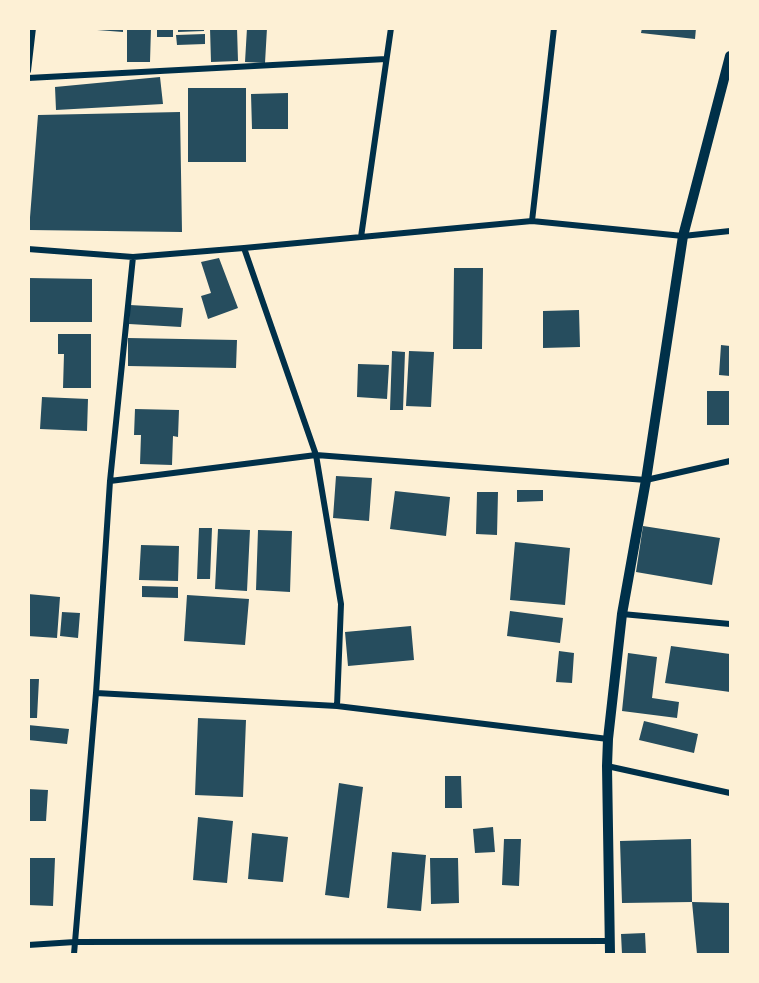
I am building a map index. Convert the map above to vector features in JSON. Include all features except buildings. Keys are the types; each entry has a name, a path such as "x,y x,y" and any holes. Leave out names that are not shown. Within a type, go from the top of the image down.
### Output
{"street":[{"path":"28,71 33,28"},
{"path":"361,237 391,28"},
{"path":"532,222 554,28"},
{"path":"610,954 607,766 622,614 646,480 683,236 730,56"},
{"path":"28,78 386,59"},
{"path":"28,249 133,257 532,222 683,236 730,231"},
{"path":"244,248 316,455 341,604 337,706"},
{"path":"74,954 96,693 110,481 133,257"},
{"path":"110,481 316,455 646,480 730,461"},
{"path":"622,614 730,624"},
{"path":"96,693 337,706 608,739"},
{"path":"607,766 730,793"},
{"path":"28,945 75,942 610,941"}]}
